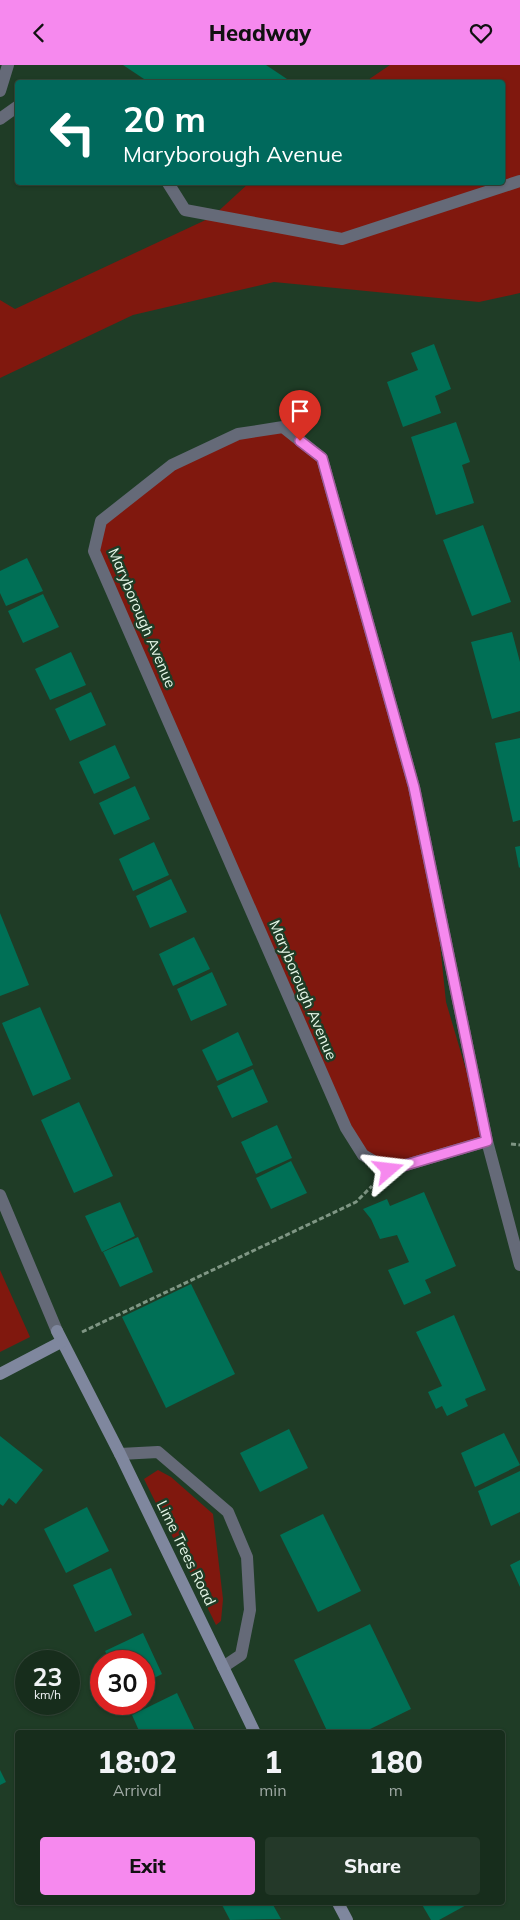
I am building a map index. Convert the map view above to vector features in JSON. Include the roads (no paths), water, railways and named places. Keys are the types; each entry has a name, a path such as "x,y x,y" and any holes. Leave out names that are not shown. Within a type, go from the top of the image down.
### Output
{"street":[{"path":"0,91 8,65"},
{"path":"0,119 15,108"},
{"path":"169,185 185,210 342,239 520,181"},
{"name":"Maryborough Avenue","path":"487,1141 389,1170 363,1155 346,1128 94,551 101,521 172,465 238,434 283,427 322,458 414,787 487,1141 520,1265"},
{"path":"0,1195 59,1337 0,1374"},
{"name":"Lime Trees Road","path":"59,1337 120,1454 254,1730"},
{"path":"120,1454 158,1452 228,1512 247,1557 250,1610 241,1655 223,1667"},
{"path":"339,1905 347,1920"}]}
